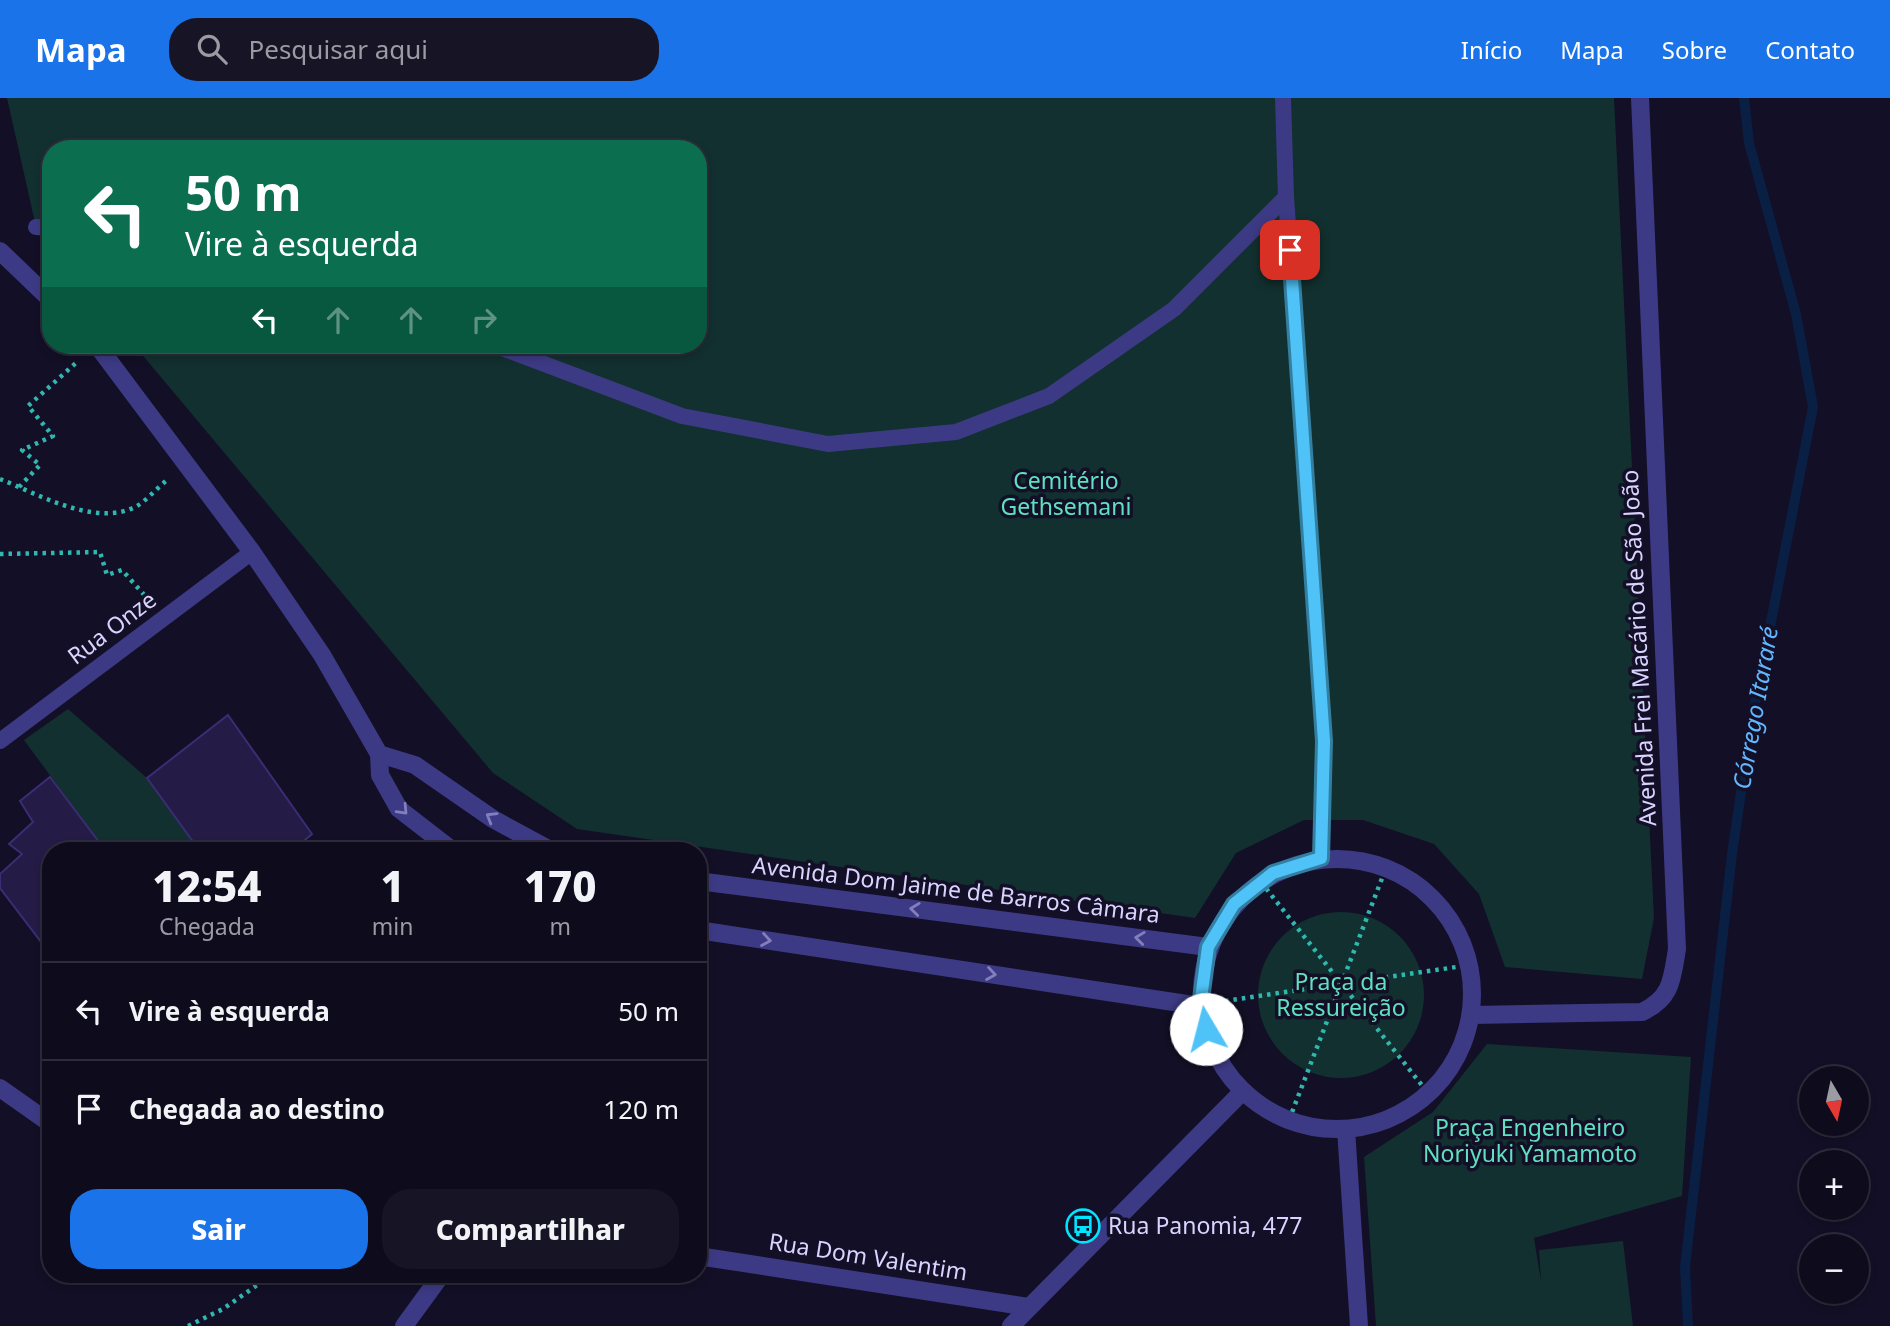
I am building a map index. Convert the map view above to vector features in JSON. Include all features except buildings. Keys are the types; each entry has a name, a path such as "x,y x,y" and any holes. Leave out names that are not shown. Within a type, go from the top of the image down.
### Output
{"street":[{"name":"Avenida Frei Macário de São João","path":"1472,1015 1642,1012 1657,1005 1666,994 1672,978 1677,949 1640,98"},
{"path":"0,251 42,291"},
{"path":"96,354 186,464 251,552 322,656 379,754 380,775 399,809 442,842"},
{"path":"379,754 415,765 493,818 536,842"},
{"path":"1321,858 1371,862 1416,883 1451,919 1470,965 1472,1015 1461,1049 1442,1080 1415,1105 1382,1122 1346,1129 1308,1127 1273,1114 1242,1092 1213,1053 1200,1006 1208,947 1234,904 1273,873 1321,858"},
{"name":"Avenida Dom Jaime de Barros Câmara","path":"707,882 1208,947"},
{"path":"707,931 1200,1006"},
{"path":"0,1088 42,1118"},
{"path":"1011,1326 1242,1092"},
{"path":"1346,1129 1359,1326"},
{"name":"Rua Dom Valentim","path":"707,1257 1029,1307"},
{"path":"404,1326 435,1283"}],"lane":[{"path":"1283,98 1286,197 1324,741 1321,858"},
{"path":"518,354 682,416 828,444 957,432 1049,396 1174,309 1286,197"},
{"name":"Rua Onze","path":"0,741 251,552"}],"path":[{"path":"19,486 40,465 22,450 52,436 28,406 86,354"},
{"path":"0,479 59,503 101,513 136,506 186,464"},
{"path":"0,554 100,552 107,575 122,570 146,599 157,592"},
{"path":"1289,1120 1386,869"},
{"path":"1261,883 1428,1093"},
{"path":"1200,1006 1470,965"},
{"path":"188,1326 223,1309 260,1283"}],"green space":[{"name":"Cemitério Gethsemani","path":"7,98 1614,98 1654,918 1642,979 1505,967 1479,894 1434,844 1363,820 1304,820 1236,853 1195,918 707,848 707,842 667,842 577,829 493,773 142,354 707,354 707,140 42,140 42,234 36,227"},
{"path":"68,709 147,778 193,842 99,842 24,740"},
{"name":"Praça da Ressureição","path":"1341,912 1373,919 1400,936 1417,963 1424,995 1417,1027 1400,1054 1373,1071 1341,1078 1309,1071 1282,1054 1265,1027 1258,995 1265,963 1282,936 1309,919"},
{"name":"Praça Engenheiro Noriyuki Yamamoto","path":"1487,1044 1691,1057 1682,1196 1534,1238 1541,1281 1539,1250 1623,1241 1633,1326 1376,1326 1364,1157 1433,1112"}],"waterway":[{"name":"Córrego Itararé","path":"1688,1326 1685,1267 1732,854 1751,724 1813,407 1796,314 1749,143 1744,98"}],"place":[{"name":"Rua Panomia, 477","path":"1083,1226"}],"route":[{"path":"1206,1029 1200,1006 1208,947 1234,904 1273,873 1321,858 1324,741 1311,514 1290,250"}]}
